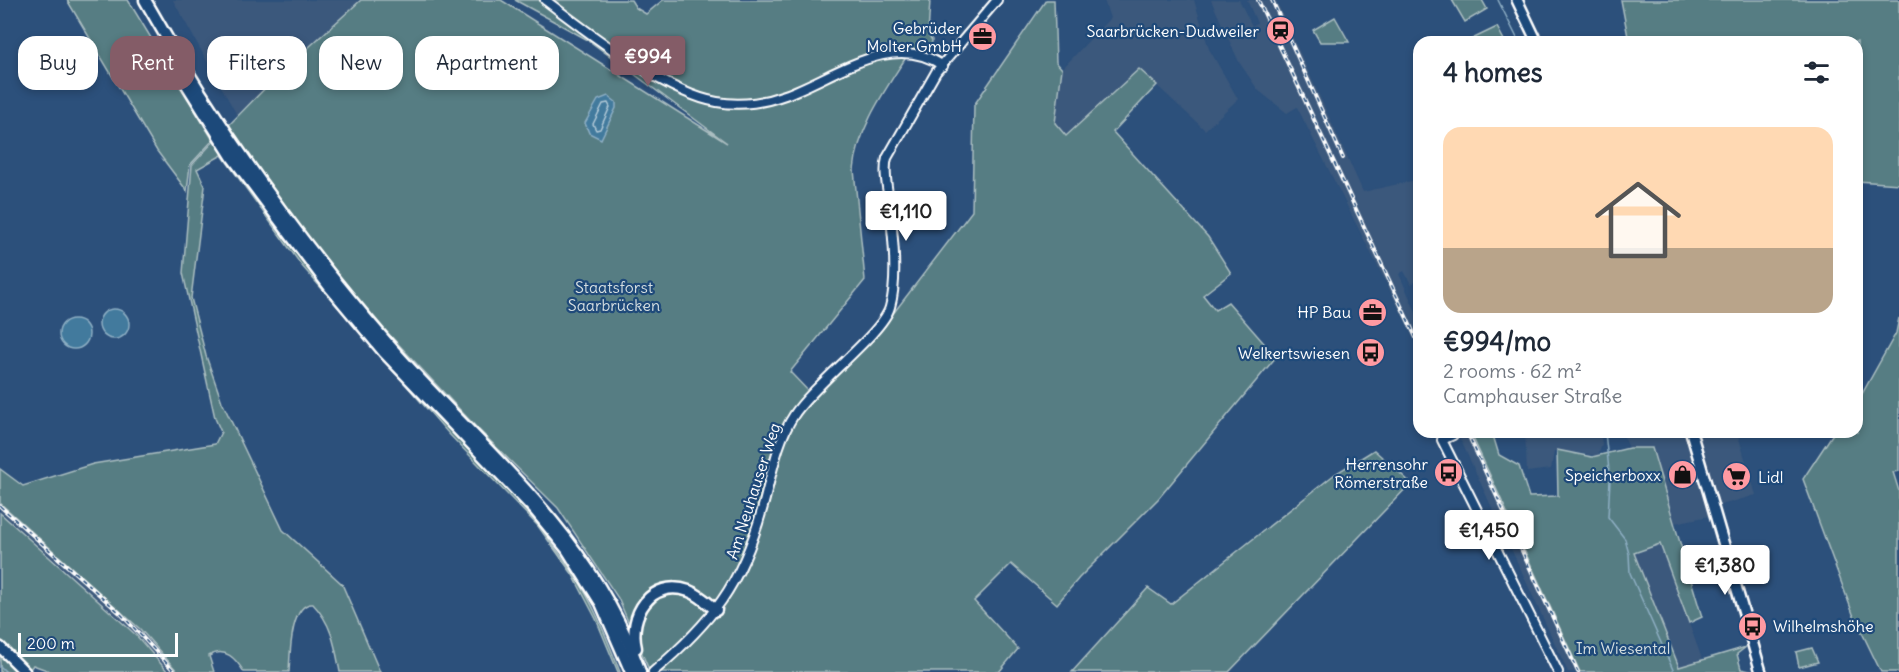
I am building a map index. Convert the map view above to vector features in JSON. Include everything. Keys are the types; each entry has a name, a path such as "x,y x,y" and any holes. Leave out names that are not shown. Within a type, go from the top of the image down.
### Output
{"highway":[{"path":"137,0 226,148 304,254 384,352 535,510 567,549 633,663 641,672"},
{"path":"145,0 180,60 240,153 316,257 390,346 541,504 573,544 608,599 633,663"},
{"path":"633,663 635,618 643,603 658,591 676,588 691,592 716,610"}],"main road":[{"path":"1517,0 1534,36"},
{"path":"1693,438 1761,672"},
{"path":"0,647 25,672"},
{"path":"14,662 34,672"}],"street":[{"path":"545,0 652,75 683,91 715,102 746,104 771,100 854,64 883,55 916,54 930,58 943,66"},
{"name":"Am Neuhauser Weg","path":"653,672 716,610 735,584 750,551 780,446 792,418 809,395 889,313 894,248 885,164 928,83 997,0"},
{"path":"1446,438 1442,440 1558,672"}],"shaded area":[{"path":"173,0 361,0 322,36 319,36 319,39 307,50 307,36 207,36 207,61"},
{"path":"1104,0 1194,0 1209,49 1238,99 1205,130 1139,69 1066,136 1055,123 1062,69 1110,18"},
{"path":"1211,0 1239,0 1252,26 1257,23 1247,0 1276,0 1363,192 1413,181 1413,283 1411,284 1404,271 1399,274 1413,306 1413,336 1297,107 1287,113 1258,90 1239,62"},
{"path":"223,90 264,90 237,115"},
{"path":"1460,438 1473,438 1580,672 1568,672"},
{"path":"1525,438 1601,438 1602,444 1598,456 1557,450 1554,452 1551,469 1527,472"},
{"path":"1625,438 1739,438 1756,495 1707,509 1709,516 1675,523 1652,448 1629,448"},
{"path":"0,503 140,629 178,672 168,672 136,635 0,513"},
{"path":"1660,544 1702,659 1680,667 1634,553"}],"green space":[{"path":"67,0 128,0 150,36 110,36 110,72 98,52 98,36 88,36"},
{"name":"Staatsforst Saarbrücken","path":"361,0 501,0 558,36 415,36 415,90 559,90 559,37 727,143 588,40 515,0 631,0 636,8 646,14 663,0 930,0 928,35 932,40 931,51 910,51 867,123 857,154 854,170 865,280 790,372 812,395 889,319 972,211 974,105 1046,0 1054,0 1056,62 1062,69 1055,123 1066,136 1139,69 1157,85 1113,132 1208,237 1231,273 1203,295 1215,310 1228,302 1276,357 1158,499 1079,578 1057,604 1011,564 974,601 1018,649 999,672 650,672 618,598 558,508 477,428 385,330 317,249 228,126 263,90 307,90 307,49 319,38 319,90 403,90 403,36 321,36"},
{"path":"1452,0 1482,0 1487,9 1465,22"},
{"path":"1621,0 1899,0 1899,184 1863,181 1863,36 1628,36"},
{"path":"1335,17 1349,42 1320,42 1313,30"},
{"path":"1497,27 1502,36 1478,36"},
{"path":"121,90 183,90 213,140 190,165 187,191 157,151"},
{"path":"214,141 280,232 366,339 302,266 222,155 197,169 205,186 191,298 206,356 222,402 283,530 342,584 380,672 340,672 329,627 313,604 305,606 296,621 291,643 289,672 244,672 234,659 220,652 209,656 214,672 178,672 140,629 0,503 0,469 23,486 93,464 215,444 221,432 215,418 183,273 192,165"},
{"path":"1899,318 1899,471 1893,472 1899,491 1899,672 1881,672 1853,614 1803,479 1830,438 1863,438 1863,392 1896,333"},
{"path":"401,379 491,472 535,522 555,547 588,597 620,672 573,575 538,526 449,434"},
{"name":"Im Wiesental","path":"1473,438 1494,438 1499,455 1519,466 1529,497 1558,496 1557,450 1592,457 1629,448 1652,448 1702,617 1689,623 1660,544 1634,553 1679,667 1746,647 1737,654 1741,669 1754,672 1580,672"},
{"path":"1374,450 1411,483 1229,672 1072,672 1148,588 1171,604 1335,474"},
{"path":"0,513 136,635 168,672 52,672 33,665 28,672 0,672"},
{"path":"1812,648 1818,662 1799,667 1796,652"}],"water":[{"path":"608,96 616,102 616,108 601,139 589,133 585,123 598,100"},
{"path":"114,309 125,313 129,324 125,335 114,339 103,335 99,324 103,313"},
{"path":"74,319 80,320 88,328 88,340 80,348 74,349 68,348 60,340 59,334 60,328 68,320"}],"waterway":[{"path":"1498,0 1516,36"},
{"path":"1606,438 1610,480 1608,517 1625,539 1630,573 1674,672"},
{"path":"0,666 6,672"}],"railway":[{"path":"1258,0 1413,331"},
{"path":"1272,0 1343,158"},
{"path":"1470,438 1578,672"},
{"path":"0,506 120,613 175,672"}],"place":[{"name":"Saarbrücken-Dudweiler","path":"1280,31"},
{"name":"Gebrüder Molter GmbH","path":"983,37"},
{"name":"HP Bau","path":"1372,312"},
{"name":"Welkertswiesen","path":"1371,353"},
{"name":"Herrensohr Römerstraße","path":"1449,473"},
{"name":"Speicherboxx","path":"1682,475"},
{"name":"Lidl","path":"1737,477"},
{"name":"Wilhelmshöhe","path":"1752,626"}]}
